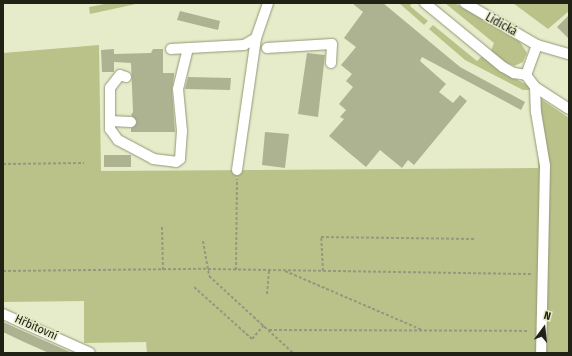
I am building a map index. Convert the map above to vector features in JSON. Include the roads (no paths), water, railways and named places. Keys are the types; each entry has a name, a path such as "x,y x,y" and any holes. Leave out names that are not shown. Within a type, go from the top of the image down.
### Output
{"street":[{"path":"237,170 256,38 268,3"},
{"path":"425,3 503,67 514,74 526,75 535,87 569,109"},
{"name":"Lidická","path":"465,3 538,45 569,54"},
{"path":"171,49 244,45 256,38"},
{"path":"267,48 332,44 331,63"},
{"path":"526,75 538,45"},
{"path":"126,77 120,75 110,88 110,129 118,140 153,159 167,162 180,159 182,131 178,89 188,48"},
{"path":"535,87 536,112 545,166 541,353"},
{"path":"110,121 131,122"},
{"name":"Hřbitovní","path":"3,314 90,353"}]}
